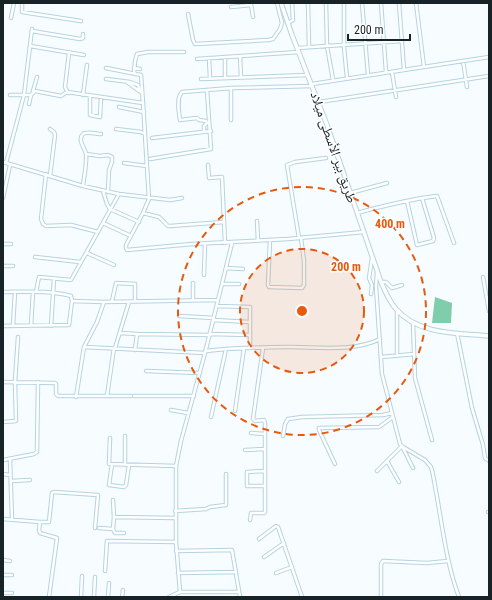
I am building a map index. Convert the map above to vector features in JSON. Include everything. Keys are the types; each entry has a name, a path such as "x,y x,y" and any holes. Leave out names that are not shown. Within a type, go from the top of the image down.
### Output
{"main road":[{"name":"طريق بير الأسطى ميلاد","path":"281,3 319,102 381,282 396,310 413,323 432,330 489,336"}],"street":[{"path":"11,18 14,3"},
{"path":"22,3 22,12 81,21"},
{"path":"188,14 195,44 268,40 273,39 281,26 277,3"},
{"path":"288,23 293,20 292,3"},
{"path":"308,3 309,47"},
{"path":"326,3 327,46 333,80"},
{"path":"344,3 344,45 347,78"},
{"path":"362,3 368,75"},
{"path":"381,3 386,73"},
{"path":"399,3 404,70"},
{"path":"416,3 424,67"},
{"path":"231,6 251,4 253,17"},
{"path":"83,34 83,38 80,39 32,30 24,95 5,162 10,165 103,191 149,199 172,201 182,198"},
{"path":"197,58 240,56 298,50 309,47 402,41"},
{"path":"30,46 84,55"},
{"path":"134,73 136,56 138,53 184,52"},
{"path":"68,92 65,87 69,53"},
{"path":"240,56 240,78"},
{"path":"224,57 225,78"},
{"path":"204,132 206,121 199,120 197,118 180,120 179,98 182,92 231,88 312,85 333,80 489,57"},
{"path":"209,58 210,78"},
{"path":"463,61 466,87"},
{"path":"82,95 87,66"},
{"path":"106,68 140,74 142,77 141,92"},
{"path":"134,68 140,69"},
{"path":"392,72 396,97"},
{"path":"201,79 308,75"},
{"path":"319,102 489,76"},
{"path":"29,104 37,77"},
{"path":"106,79 138,85 143,103 149,199 126,246 127,250 205,244 258,242 364,232"},
{"path":"231,88 231,120"},
{"path":"150,159 211,150 207,90"},
{"path":"33,91 60,96 68,92 143,103"},
{"path":"10,95 31,95"},
{"path":"90,95 90,114 100,117 101,96"},
{"path":"119,107 144,112"},
{"path":"50,129 55,135 50,176"},
{"path":"116,129 141,132 145,134"},
{"path":"152,138 210,131"},
{"path":"83,186 86,154 81,140 83,134 101,134"},
{"path":"86,154 98,156 108,155 112,157 109,170 108,192"},
{"path":"270,240 269,288 302,288 304,285 304,262 287,165 295,162 326,158"},
{"path":"124,163 147,166"},
{"path":"3,198 10,165"},
{"path":"208,165 209,178 222,177 225,243"},
{"path":"46,174 41,219 43,224 46,226 75,225 98,232"},
{"path":"350,192 387,183"},
{"path":"103,191 110,209 139,222"},
{"path":"31,326 38,278 71,280 119,194"},
{"path":"357,213 407,201 437,196 454,243"},
{"path":"407,201 417,244 419,245 433,242 434,240 422,198"},
{"path":"143,213 159,217 168,226 224,222"},
{"path":"257,221 258,242"},
{"path":"103,223 131,236"},
{"path":"180,592 176,551 176,466 188,413 206,352 232,243"},
{"path":"3,244 12,244"},
{"path":"204,275 205,244"},
{"path":"87,253 114,265"},
{"path":"35,256 80,262"},
{"path":"371,294 372,285 369,278 373,258"},
{"path":"3,266 14,266"},
{"path":"226,268 243,269"},
{"path":"377,271 376,287 384,384 402,447 413,468"},
{"path":"483,277 489,310"},
{"path":"51,326 54,279"},
{"path":"381,282 386,282 392,288 402,285"},
{"path":"112,301 116,283 135,284 135,302"},
{"path":"193,283 193,300"},
{"path":"222,284 239,284"},
{"path":"3,292 53,293 71,296 72,301 70,325 3,326"},
{"path":"13,326 15,292"},
{"path":"72,301 135,302 218,300"},
{"path":"76,397 84,346 97,322 104,302"},
{"path":"107,396 115,348 129,302"},
{"path":"217,306 249,307 250,348"},
{"path":"396,310 397,356"},
{"path":"179,316 250,322"},
{"path":"413,323 415,378 432,440"},
{"path":"120,332 137,334 250,335"},
{"path":"457,333 472,408 483,445 485,458 489,461"},
{"path":"135,350 137,334"},
{"path":"3,422 16,421 15,382 18,337"},
{"path":"84,346 135,350 206,352 244,348 337,348 365,344 380,339"},
{"path":"235,411 244,348"},
{"path":"250,520 251,513 265,512 265,421 255,421 253,419 263,348"},
{"path":"211,417 226,349"},
{"path":"381,357 414,354"},
{"path":"146,371 200,373"},
{"path":"3,382 38,382 56,384 56,394 58,396 194,396"},
{"path":"3,460 10,460 37,452 38,382"},
{"path":"171,410 188,413"},
{"path":"283,436 285,424 288,419 302,417 382,415 392,413"},
{"path":"335,464 318,430 319,428 379,427 393,417"},
{"path":"251,433 265,434"},
{"path":"110,438 109,463 112,464 109,485 124,487 126,485 127,465 125,436"},
{"path":"377,471 402,447"},
{"path":"402,447 425,460 431,467 448,561 459,597"},
{"path":"244,450 265,450"},
{"path":"10,460 12,520"},
{"path":"387,461 399,482"},
{"path":"112,464 176,466"},
{"path":"264,486 247,486 247,472 265,471"},
{"path":"3,474 10,475"},
{"path":"175,511 206,509 226,505 226,474"},
{"path":"11,482 30,480"},
{"path":"3,519 49,522 53,492 98,495 95,528"},
{"path":"113,500 114,533 124,532"},
{"path":"114,517 175,518"},
{"path":"40,522 40,532 57,538 49,597"},
{"path":"259,539 277,526 279,528 302,597"},
{"path":"99,528 113,528"},
{"path":"105,571 107,541 176,542"},
{"path":"264,557 284,543"},
{"path":"176,551 232,550 240,597"},
{"path":"3,560 10,561"},
{"path":"381,597 381,564 383,561 427,563 448,561"},
{"path":"276,573 292,567"},
{"path":"178,573 236,572"},
{"path":"3,575 12,575"},
{"path":"81,597 82,576"},
{"path":"94,597 95,577"},
{"path":"108,597 109,583"},
{"path":"122,597 123,590"},
{"path":"169,597 180,592 238,592"},
{"path":"3,593 12,593"}],"green space":[{"path":"435,297 452,303 451,323 432,323"}]}
